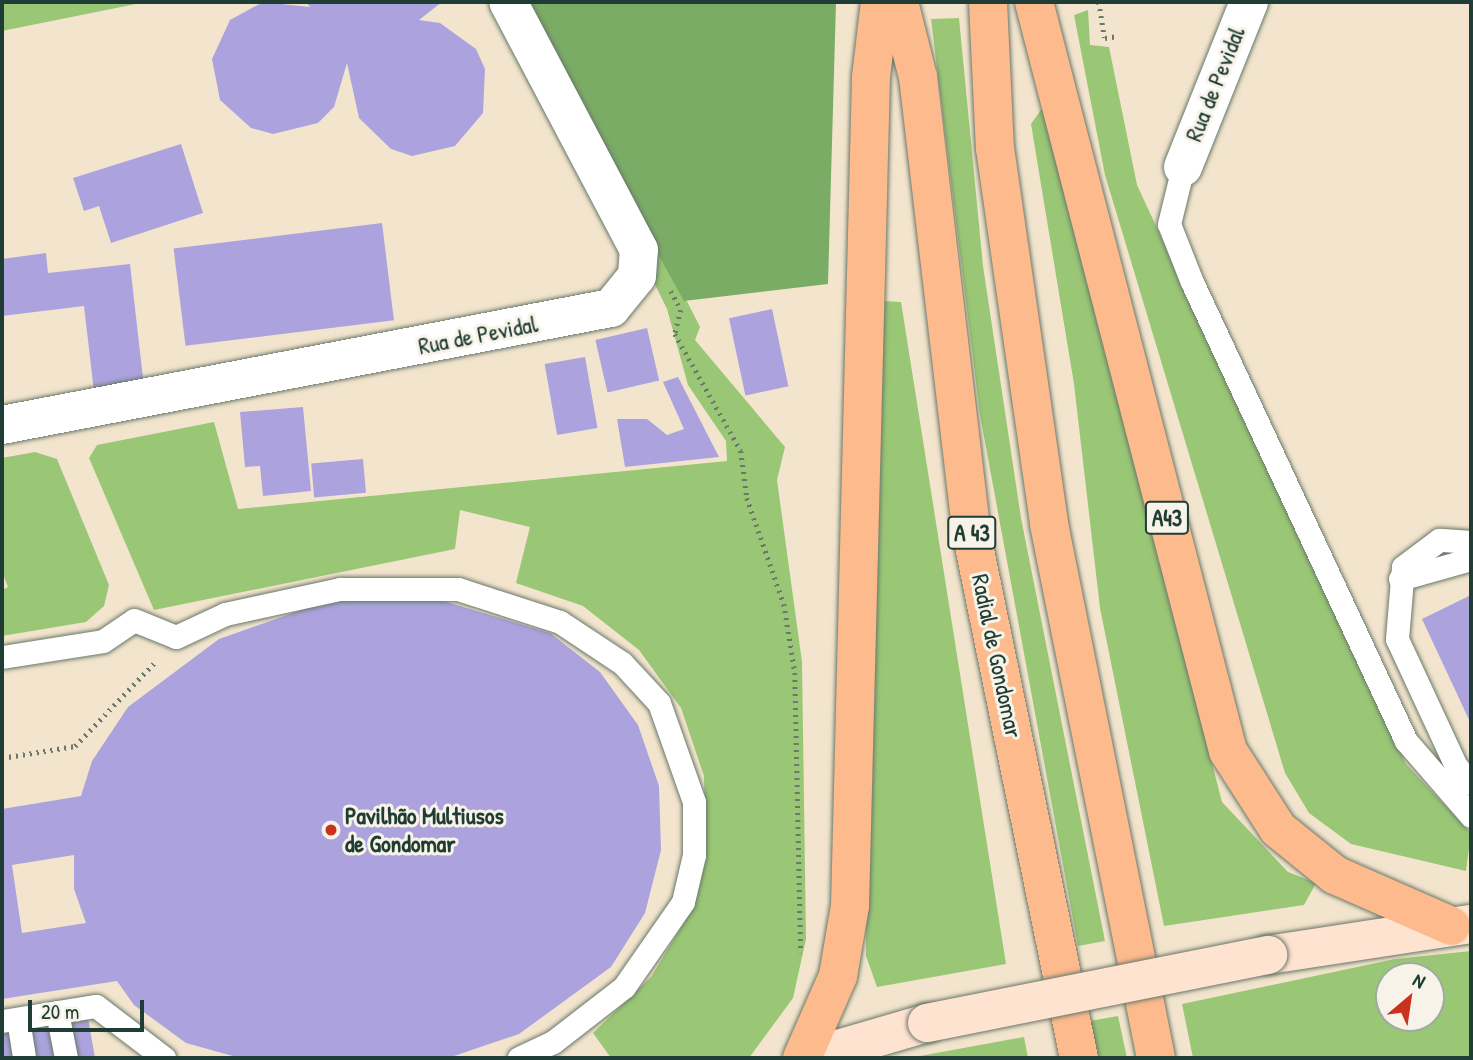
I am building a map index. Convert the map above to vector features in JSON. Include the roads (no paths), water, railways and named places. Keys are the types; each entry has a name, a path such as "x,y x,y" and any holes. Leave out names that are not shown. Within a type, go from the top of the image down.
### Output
{"highway":[{"path":"804,1058 838,976 850,906 871,77 880,2"},
{"name":"Radial de Gondomar","path":"899,2 918,77 972,536 1079,1058"},
{"path":"988,2 995,148 1049,524 1156,1058"},
{"name":"A43","path":"1034,2 1228,751 1278,830 1335,875 1461,925"}],"main road":[{"path":"804,1058 927,1023 1268,955 1461,925"}],"street":[{"name":"Rua de Pevidal","path":"2,425 611,308 637,276 639,250 508,2"},
{"name":"Rua de Pevidal","path":"1183,167 1249,2"}],"lane":[{"path":"1183,167 1169,225 1192,282 1406,741 1471,816"},
{"path":"1471,541 1439,540 1420,550 1400,579 1397,639 1456,766 1471,783"},
{"path":"1400,579 1471,559"},
{"path":"2,657 103,641 134,620 176,636 225,614 340,589 458,589 560,622 622,663 659,703 694,802 694,855 683,902 624,987 553,1042 519,1058"},
{"path":"24,1058 10,1020 96,1006 164,1058"},
{"path":"57,1012 66,1058"}],"place":[{"name":"Pavilhão Multiusos de Gondomar","path":"331,830"}]}
